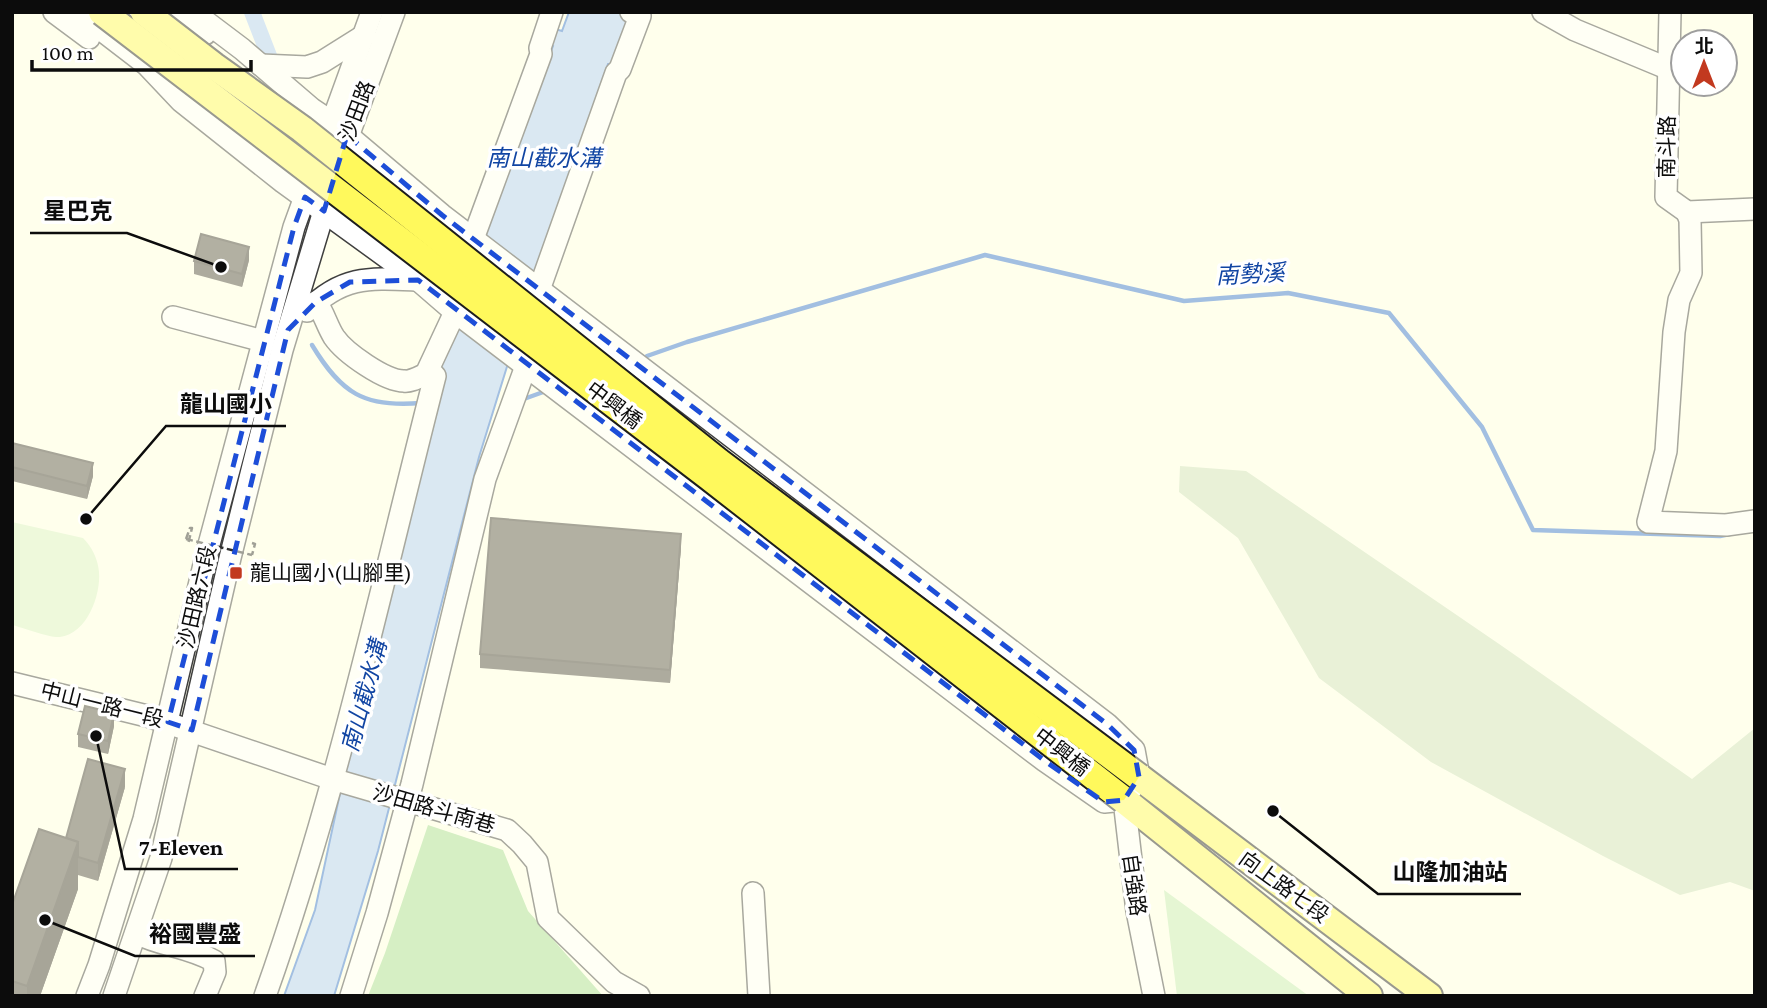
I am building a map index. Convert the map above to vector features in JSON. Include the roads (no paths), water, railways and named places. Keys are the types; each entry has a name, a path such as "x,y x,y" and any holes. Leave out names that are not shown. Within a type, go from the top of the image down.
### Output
{"main road":[{"name":"中興橋","path":"102,12 1124,800"},
{"name":"中興橋","path":"144,12 303,129 719,462 1139,777"},
{"name":"向上路七段","path":"1139,777 1429,996"},
{"name":"向上路七段","path":"1124,800 1369,996"}],"street":[{"path":"54,12 206,121"},
{"path":"78,12 147,65 181,101 206,121 1063,774 1104,802 1124,800 1139,777 1134,750 1107,724 473,239 194,12"},
{"path":"168,12 214,39 242,49"},
{"name":"沙田路","path":"324,211 340,129 372,12"},
{"name":"沙田路","path":"305,197 394,12"},
{"path":"473,239 541,54 540,48 552,12"},
{"path":"1543,12 1575,30 1669,69"},
{"path":"539,290 616,73 620,69 635,14"},
{"path":"261,65 307,67 321,62 365,34"},
{"name":"南斗路","path":"1669,69 1666,197 1687,212"},
{"name":"沙田路六段","path":"87,996 144,819 207,552 294,227 305,197"},
{"path":"1755,209 1687,212 1690,220 1691,273 1679,300 1674,332 1667,451 1648,522 1726,525 1755,521"},
{"name":"沙田路六段","path":"114,996 162,858 230,558 288,330 324,211"},
{"path":"288,330 316,302 350,282 368,278 418,280"},
{"path":"316,302 333,335 349,354 390,378 405,382 426,374 455,312"},
{"path":"173,317 263,341"},
{"path":"351,996 377,913 485,479 525,366"},
{"path":"265,996 281,952 332,779 435,376"},
{"name":"中山一路一段","path":"12,683 192,730"},
{"name":"沙田路斗南巷","path":"192,730 332,779 507,830 537,862 548,918 614,982 639,996"},
{"name":"自強路","path":"1124,800 1134,889 1154,996"},
{"path":"753,893 759,996"},
{"path":"136,933 148,939 178,945 214,961 215,972 205,996"}],"water":[{"name":"南山截水溝","path":"569,12 634,12 615,64 608,64 539,263 479,457 378,851 334,996 284,996 315,910 375,630 435,384 520,128 553,46 548,42 555,29 562,31"}],"waterway":[{"name":"南勢溪","path":"252,12 271,61"},
{"name":"南勢溪","path":"647,356 985,255 1184,301 1288,293 1389,313 1482,427 1533,530 1720,536 1730,534"},
{"name":"南勢溪","path":"312,345 333,375 356,394 384,403 421,403"},
{"name":"南勢溪","path":"521,400 546,391"}],"place":[{"name":"星巴克","path":"221,267"},
{"name":"龍山國小","path":"86,519"},
{"name":"龍山國小(山腳里)","path":"236,573"},
{"name":"7-Eleven","path":"96,736"},
{"name":"山隆加油站","path":"1273,811"},
{"name":"裕國豐盛","path":"45,920"}]}
